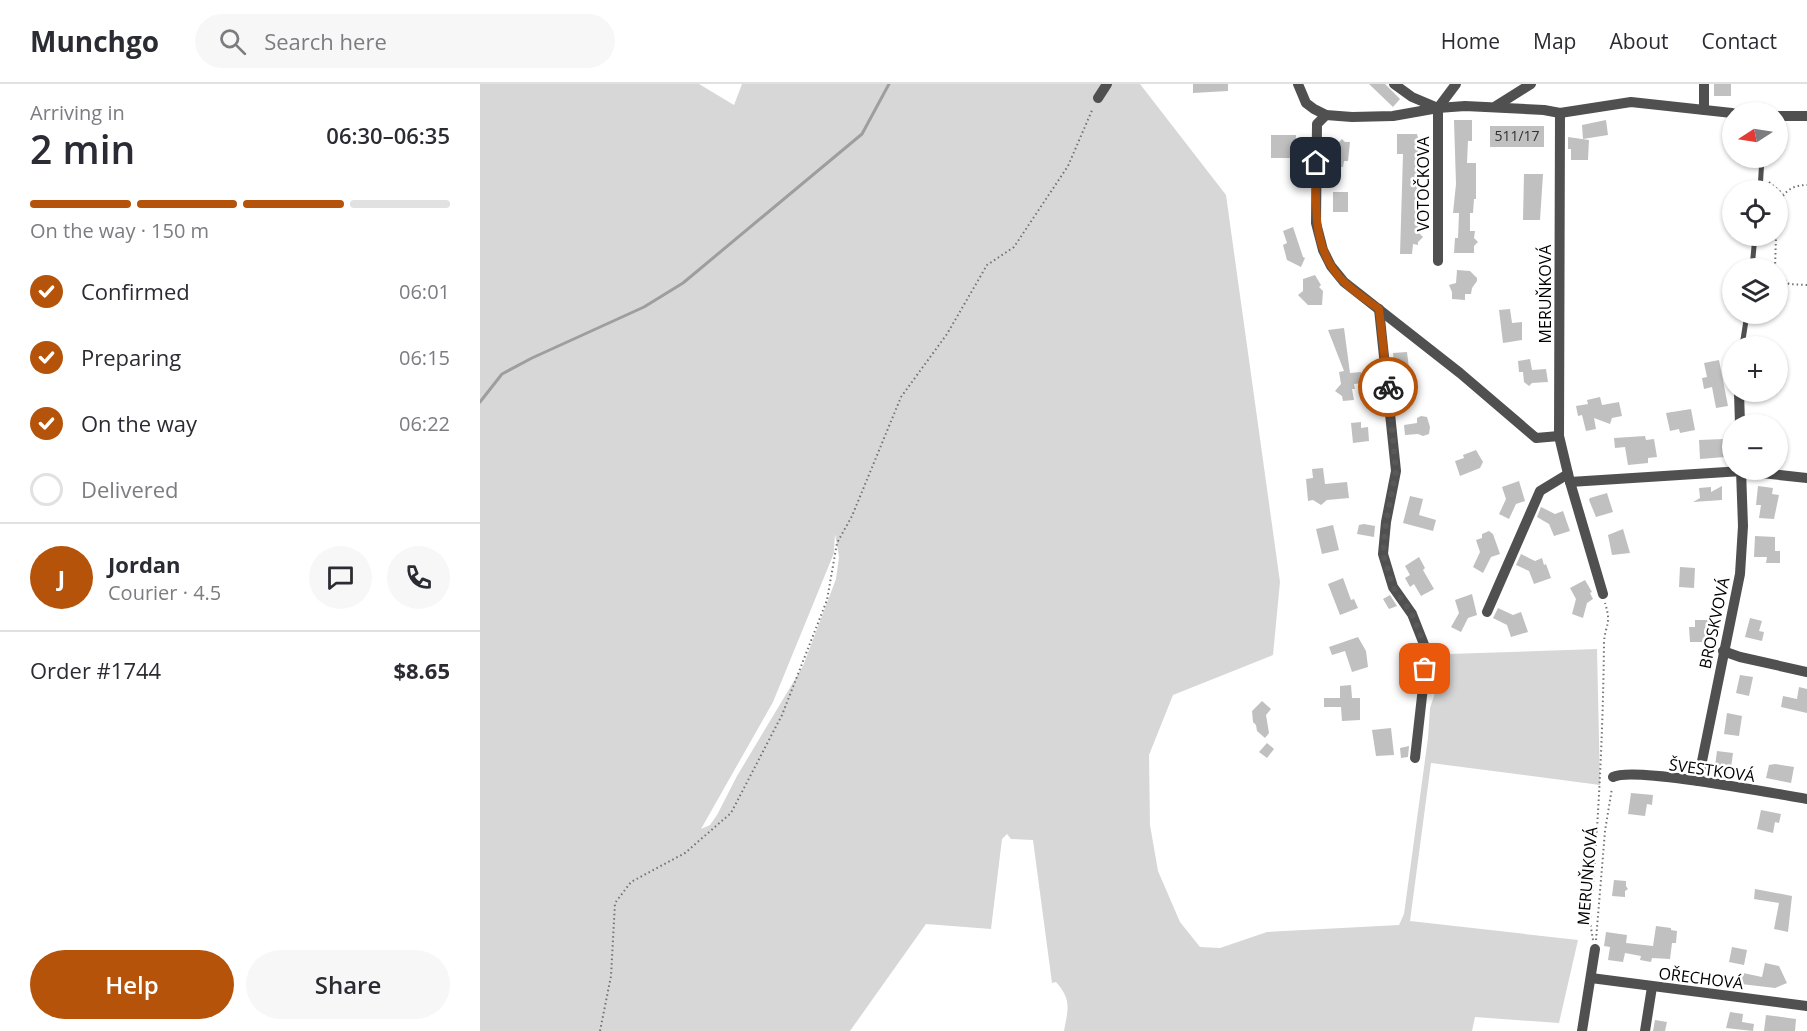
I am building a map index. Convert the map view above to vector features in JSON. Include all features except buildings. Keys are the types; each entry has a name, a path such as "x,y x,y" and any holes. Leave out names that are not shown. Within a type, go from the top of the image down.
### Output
{"street":[{"path":"1098,98 1107,84"},
{"path":"1298,84 1306,103 1326,115 1352,117 1394,116 1438,108 1466,106 1560,113 1631,102 1722,112"},
{"path":"1394,84 1412,98 1438,108"},
{"path":"1438,108 1456,84"},
{"path":"1495,107 1531,84"},
{"path":"1704,84 1704,110"},
{"name":"VOTOČKOVA","path":"1438,108 1438,261"},
{"name":"MERUŇKOVÁ","path":"1560,113 1559,435 1569,478 1603,594"},
{"path":"1326,115 1317,124 1316,222 1318,238 1331,266 1344,282 1460,373 1536,438 1559,435"},
{"path":"1788,116 1807,116"},
{"path":"1379,309 1396,471 1386,522 1383,554 1393,587 1412,614 1427,652 1415,758"},
{"path":"1487,612 1540,491 1569,478 1722,471"},
{"path":"1788,476 1807,478"},
{"name":"BROSKVOVÁ","path":"1698,782 1740,574 1743,526 1742,480"},
{"path":"1723,651 1807,672"},
{"name":"ŠVESTKOVÁ","path":"1613,777 1626,774 1698,782 1807,799"},
{"name":"MERUŇKOVÁ","path":"1582,1031 1595,949"},
{"name":"OŘECHOVÁ","path":"1592,978 1807,1006"},
{"path":"1645,1031 1652,987"}],"lane":[{"path":"1761,168 1761,180"}],"path":[{"path":"600,1031 611,976 615,903 632,882 685,853 731,813 782,715 827,600 837,543 852,516 901,397 947,334 987,265 1014,248 1068,165 1098,98"},
{"path":"1761,175 1767,180"},
{"path":"1788,191 1795,186 1807,185"},
{"path":"1788,283 1807,285"},
{"path":"1595,949 1590,922 1602,750 1604,640 1610,618 1603,594"},
{"name":"MERUŇKOVÁ","path":"1595,949 1605,831 1613,777"}],"shaded area":[{"path":"480,84 699,84 734,105 742,84 1140,84 1226,195 1280,582 1273,655 1173,695 1149,755 1150,825 1158,871 1180,922 1200,947 1220,948 1267,932 1399,925 1404,914 1430,708 1448,654 1597,649 1600,785 1431,763 1410,921 1578,940 1559,1023 1475,1017 1472,1031 1064,1031 1068,1005 1061,988 1056,982 1052,983 1033,840 1011,839 1007,834 1002,839 991,929 926,924 850,1031 480,1031","holes":["835,534 839,557 836,579 803,666 737,776 717,815 710,825 701,829 773,702 834,553"]}],"waterway":[{"path":"480,402 502,374 644,307 683,283 862,134 889,84"}],"way so far":[{"path":"1388,387 1396,471 1386,522 1383,554 1393,587 1412,614 1427,652 1425,669"}],"route":[{"path":"1316,163 1318,238 1331,266 1344,282 1379,309 1388,387"}]}
